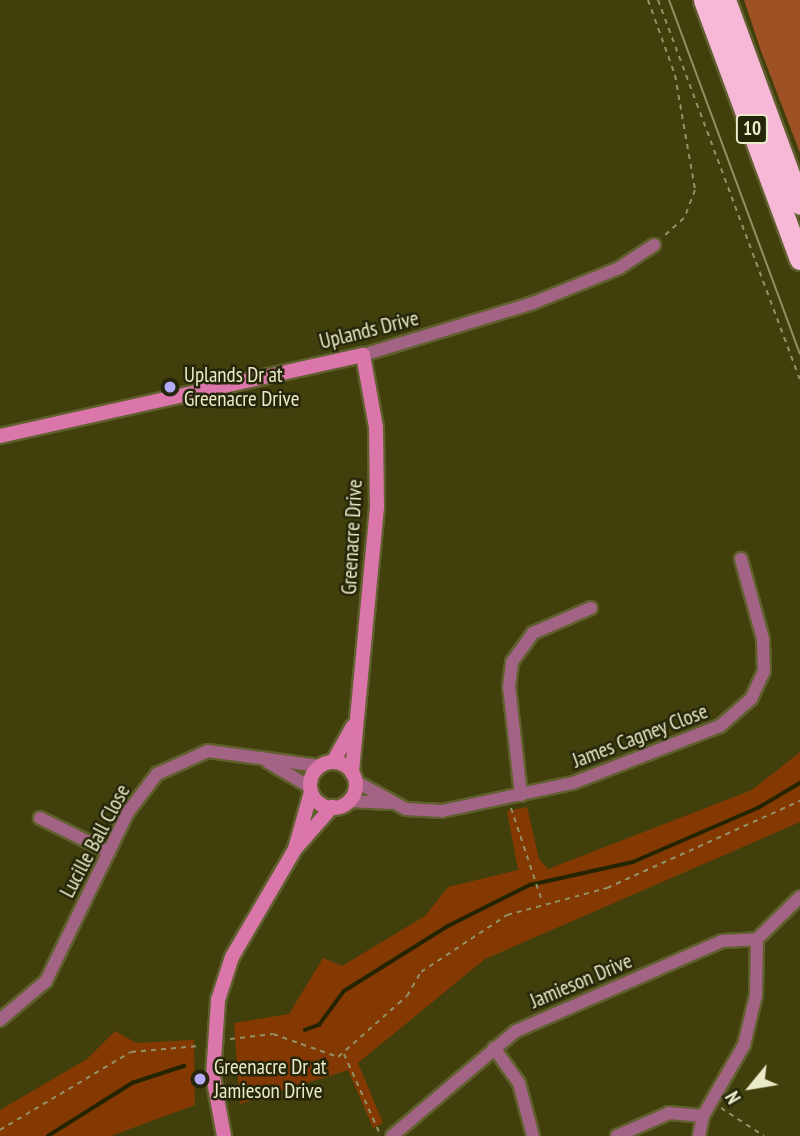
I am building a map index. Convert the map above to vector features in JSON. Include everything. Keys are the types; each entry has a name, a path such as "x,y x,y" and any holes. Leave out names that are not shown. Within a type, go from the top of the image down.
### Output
{"highway":[{"name":"10","path":"704,0 800,259"},
{"name":"10","path":"725,0 800,204"}],"street":[{"name":"Uplands Drive","path":"0,436 363,355 533,303 619,268 654,246"},
{"name":"Greenacre Drive","path":"349,801 354,777 355,722 377,508 376,427 363,355"},
{"name":"James Cagney Close","path":"349,801 390,803 431,813 573,783 709,732 743,710 759,685 765,655 741,559"},
{"path":"515,796 509,687 512,662 533,634 591,608"},
{"name":"Greenacre Drive","path":"311,790 355,722"},
{"name":"Lucille Ball Close","path":"0,1020 46,981 137,797 166,766 208,751 268,762 326,764"},
{"name":"Lucille Ball Close","path":"268,762 311,790"},
{"path":"326,764 354,777"},
{"name":"James Cagney Close","path":"354,777 390,803"},
{"path":"295,849 311,790 332,807"},
{"path":"224,1136 213,1076 218,1000 232,957 295,849 332,807 349,801"},
{"path":"40,818 109,852"},
{"path":"699,1136 703,1116 714,1104 752,1017 757,939 800,897"},
{"name":"Jamieson Drive","path":"392,1136 494,1048 525,1026 722,941 757,939"},
{"path":"494,1048 519,1083 533,1136"},
{"path":"617,1136 669,1113 703,1116"}],"path":[{"path":"648,0 676,75 695,190 684,218 654,246"},
{"path":"658,0 800,379"},
{"path":"515,796 522,856 542,902"},
{"path":"227,1040 273,1034 320,1054 344,1054 407,996 421,972 466,938 542,902 607,888 800,801"},
{"path":"0,1130 131,1052 199,1046"},
{"path":"344,1054 381,1136"},
{"path":"714,1104 764,1136"}],"shaded area":[{"path":"744,0 800,0 800,153 761,51"},
{"path":"800,752 800,822 485,959 358,1063 383,1123 373,1128 348,1070 240,1104 234,1023 289,1014 323,958 342,966 425,916 448,887 518,870 507,811 527,807 539,859 548,869 752,790"},
{"path":"115,1031 136,1043 194,1040 195,1105 111,1136 0,1136 0,1110 87,1059"}],"waterway":[{"path":"305,1030 319,1025 344,991 448,926 530,885 633,862 758,808 800,783"},
{"path":"48,1136 132,1083 184,1066"}],"tram line":[{"path":"669,0 800,354"}],"place":[{"name":"Uplands Dr at Greenacre Drive","path":"170,387"},
{"name":"Greenacre Dr at Jamieson Drive","path":"200,1079"}]}
